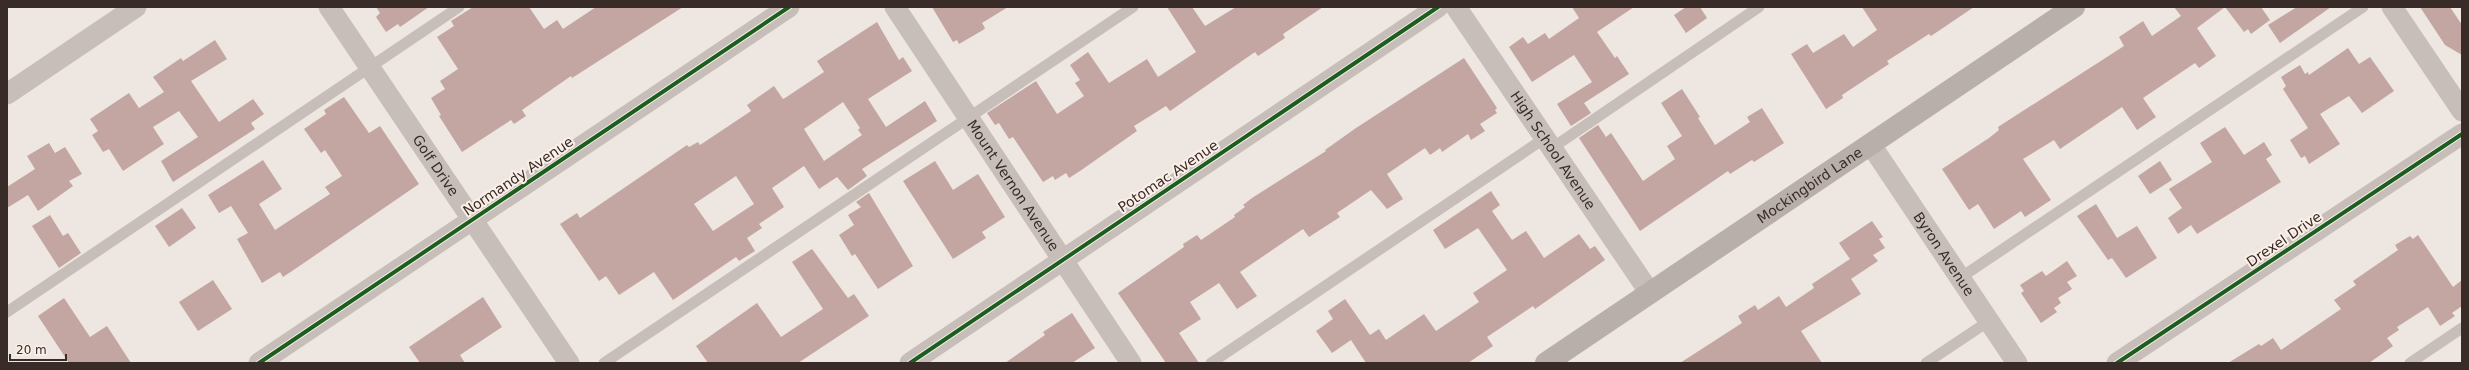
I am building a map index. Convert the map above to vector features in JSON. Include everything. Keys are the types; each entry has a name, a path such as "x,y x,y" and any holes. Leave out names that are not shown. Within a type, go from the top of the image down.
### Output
{"main road":[{"name":"Mockingbird Lane","path":"1546,363 2074,7"}],"street":[{"path":"7,94 136,7"},
{"name":"Golf Drive","path":"329,7 569,363"},
{"name":"Normandy Avenue","path":"259,363 789,7"},
{"name":"Mount Vernon Avenue","path":"895,7 1132,363"},
{"name":"Potomac Avenue","path":"910,363 1438,7"},
{"path":"2392,7 2462,111"},
{"name":"High School Avenue","path":"1461,9 1548,143 1650,293"},
{"name":"Drexel Drive","path":"2117,363 2462,134"},
{"name":"Byron Avenue","path":"1871,145 2017,363"}],"lane":[{"path":"7,312 459,7"},
{"path":"604,363 1133,7"},
{"path":"1211,363 1759,7"},
{"path":"1960,278 2363,7"},
{"path":"1926,363 1989,321"},
{"path":"2410,363 2462,328"}],"building":[{"path":"376,7 429,7 400,27 398,24 386,32 376,17 380,13"},
{"path":"473,7 529,7 544,29 557,20 563,29 596,7 683,7 572,78 571,76 522,110 526,116 514,124 511,120 462,152 439,116 441,115 431,98 445,89 440,81 458,69 437,37 454,26 451,21"},
{"path":"932,7 1008,7 982,23 985,28 983,30 959,44 957,40 953,42"},
{"path":"1167,7 1192,7 1205,26 1236,7 1323,7 1283,34 1285,38 1258,56 1255,52 1170,111 1166,106 1134,126 1137,131 1069,178 1066,173 1055,180 1053,176 1043,182 1013,137 1009,139 999,123 995,125 987,113 1036,81 1057,114 1084,96 1075,83 1080,80 1070,65 1088,52 1109,83 1147,59 1158,77 1196,52"},
{"path":"1572,7 1634,7 1597,32 1615,58 1617,56 1629,74 1584,103 1591,113 1571,126 1557,104 1592,82 1574,55 1532,82 1509,47 1523,37 1528,44 1545,33 1549,39 1579,18"},
{"path":"1686,7 1700,7 1707,18 1686,33 1674,15"},
{"path":"1862,7 1974,7 1931,36 1929,34 1887,61 1889,64 1842,95 1843,98 1826,109 1791,54 1807,44 1813,53 1844,34 1853,47 1877,30"},
{"path":"2174,7 2225,7 2197,28 2216,56 2199,68 2195,63 2143,98 2156,117 2137,130 2122,107 2060,149 2054,140 2023,159 2051,200 2025,217 2021,211 1994,229 1978,204 1969,210 1942,169 1989,138 1999,130 1998,127 2124,46 2119,37 2143,21 2152,36 2181,16"},
{"path":"2225,7 2261,7 2270,20 2251,34 2248,29 2244,32"},
{"path":"2297,7 2331,7 2280,43 2268,25"},
{"path":"2420,7 2450,7 2462,25 2462,55 2445,45"},
{"path":"877,22 899,60 903,57 912,71 868,99 886,127 925,101 937,121 862,169 867,176 848,190 837,177 819,189 804,166 772,188 784,207 759,224 762,228 747,238 755,251 739,261 736,257 673,300 654,272 619,295 606,276 599,281 560,224 577,213 580,218 687,145 689,147 698,142 700,145 751,111 747,105 774,86 783,99 785,98 824,72 817,61","holes":["843,102 860,128 858,130 862,135 824,161 804,129","736,176 754,204 713,231 694,204"]},
{"path":"215,40 227,59 191,81 219,122 253,99 264,114 251,123 255,129 173,182 161,161 198,137 179,111 153,127 164,144 123,171 109,149 103,152 92,135 98,131 90,119 129,93 139,108 164,92 153,77 181,58 183,61"},
{"path":"2348,48 2359,64 2370,57 2394,91 2362,113 2349,96 2320,114 2340,144 2309,164 2305,156 2301,158 2290,140 2308,128 2283,89 2286,86 2281,77 2300,65 2305,74 2308,72 2309,75"},
{"path":"1464,58 1497,108 1495,110 1497,113 1480,124 1485,131 1471,140 1468,134 1442,152 1440,148 1430,155 1425,148 1387,174 1403,199 1387,209 1371,190 1337,213 1340,217 1309,237 1303,229 1240,272 1257,296 1237,309 1219,283 1190,302 1201,319 1179,333 1199,363 1166,363 1118,293 1184,247 1183,244 1197,235 1201,240 1235,217 1234,215 1245,207 1243,205 1252,198 1326,151 1325,150 1356,128"},
{"path":"1682,89 1700,117 1698,118 1715,145 1750,122 1747,117 1762,108 1784,143 1754,162 1752,160 1730,174 1728,171 1640,231 1579,138 1598,125 1606,137 1611,133 1643,181 1675,159 1667,146 1682,136 1661,103"},
{"path":"344,97 369,133 380,126 419,184 283,277 280,272 262,283 237,239 248,233 231,206 219,213 208,195 263,160 282,189 259,204 275,230 330,194 325,187 342,176 325,150 321,153 304,129 326,114 324,110"},
{"path":"2225,127 2244,155 2264,142 2272,155 2266,159 2281,182 2197,234 2191,225 2178,234 2168,218 2182,208 2169,189 2212,162 2200,143"},
{"path":"49,143 55,153 65,147 82,174 69,181 73,186 38,211 28,195 7,208 7,187 35,169 27,156"},
{"path":"935,161 953,190 978,174 1005,217 982,232 986,238 953,259 903,181"},
{"path":"2160,161 2172,180 2150,194 2138,176"},
{"path":"1491,191 1500,205 1492,211 1512,240 1526,231 1544,258 1579,234 1590,249 1595,246 1605,260 1535,309 1533,306 1487,337 1493,346 1468,363 1366,363 1351,340 1332,353 1316,331 1333,319 1328,311 1345,299 1370,335 1379,329 1386,340 1424,314 1436,331 1479,302 1473,293 1507,270 1478,228 1445,249 1433,230"},
{"path":"869,193 913,266 878,289 855,254 852,256 839,235 854,225 848,215 861,207 856,202"},
{"path":"2096,204 2117,238 2137,226 2157,258 2126,278 2112,258 2108,260 2077,216"},
{"path":"182,208 196,228 169,247 155,226"},
{"path":"50,215 63,236 68,233 81,253 59,268 32,226"},
{"path":"1872,221 1883,237 1879,239 1885,248 1873,255 1878,261 1851,279 1861,294 1801,331 1822,363 1680,363 1742,323 1738,316 1755,305 1758,310 1779,296 1786,307 1814,288 1812,284 1850,259 1839,243"},
{"path":"2418,235 2453,287 2462,280 2462,306 2452,313 2455,316 2440,326 2428,307 2397,327 2399,330 2387,338 2393,346 2369,363 2228,363 2259,344 2261,346 2273,338 2281,350 2341,309 2334,300 2356,285 2353,281 2398,250 2395,245 2410,236 2413,239"},
{"path":"812,249 848,298 854,294 869,316 798,363 708,363 696,346 757,303 781,337 823,309 792,262"},
{"path":"2067,261 2077,276 2067,282 2072,289 2058,298 2061,303 2054,308 2057,312 2041,323 2021,293 2024,291 2020,285 2042,271 2046,276"},
{"path":"213,280 232,309 198,331 179,302"},
{"path":"483,297 502,327 460,355 465,363 420,363 409,347"},
{"path":"64,298 90,337 107,326 131,363 69,363 38,316"},
{"path":"1072,313 1095,348 1072,363 1005,363 1045,335 1043,332"}],"cycle path":[{"path":"259,363 789,7"},
{"path":"910,363 1438,7"},
{"path":"2117,363 2462,134"}]}
